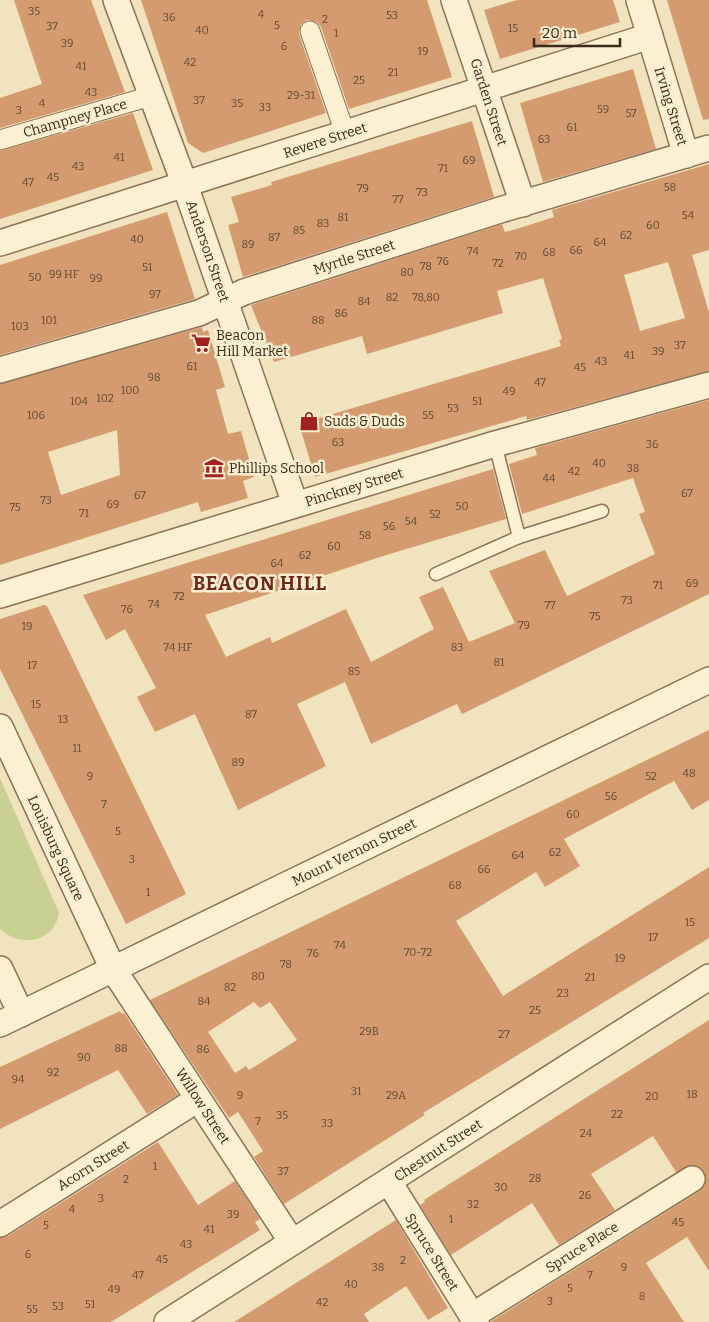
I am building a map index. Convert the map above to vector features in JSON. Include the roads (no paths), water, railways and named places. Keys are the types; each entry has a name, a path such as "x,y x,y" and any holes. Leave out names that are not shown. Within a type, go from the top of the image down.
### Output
{"street":[{"name":"Anderson Street","path":"116,0 185,185 295,504"},
{"name":"Garden Street","path":"454,0 523,204"},
{"name":"Irving Street","path":"639,0 650,36 697,152"},
{"path":"310,31 345,133"},
{"name":"Revere Street","path":"0,244 650,36"},
{"name":"Champney Place","path":"0,140 151,96"},
{"name":"Myrtle Street","path":"0,370 199,313 244,292 523,204 697,152"},
{"name":"Pinckney Street","path":"0,595 495,444 709,385"},
{"name":"Mount Vernon Street","path":"10,1019 709,680"},
{"name":"Louisburg Square","path":"0,727 113,969"},
{"path":"0,969 10,1019"},
{"name":"Willow Street","path":"113,969 292,1242"},
{"name":"Chestnut Street","path":"167,1322 709,977"},
{"name":"Acorn Street","path":"0,1224 187,1106"},
{"name":"Spruce Place","path":"473,1319 692,1179"},
{"name":"Spruce Street","path":"389,1182 473,1319"}],"lane":[{"path":"495,444 519,537"},
{"path":"436,574 519,537 602,511"}],"place":[{"name":"Beacon Hill Market","path":"201,343"},
{"name":"Suds & Duds","path":"309,421"},
{"name":"Phillips School","path":"214,468"}],"district":[{"name":"BEACON HILL","path":"260,583"}]}
